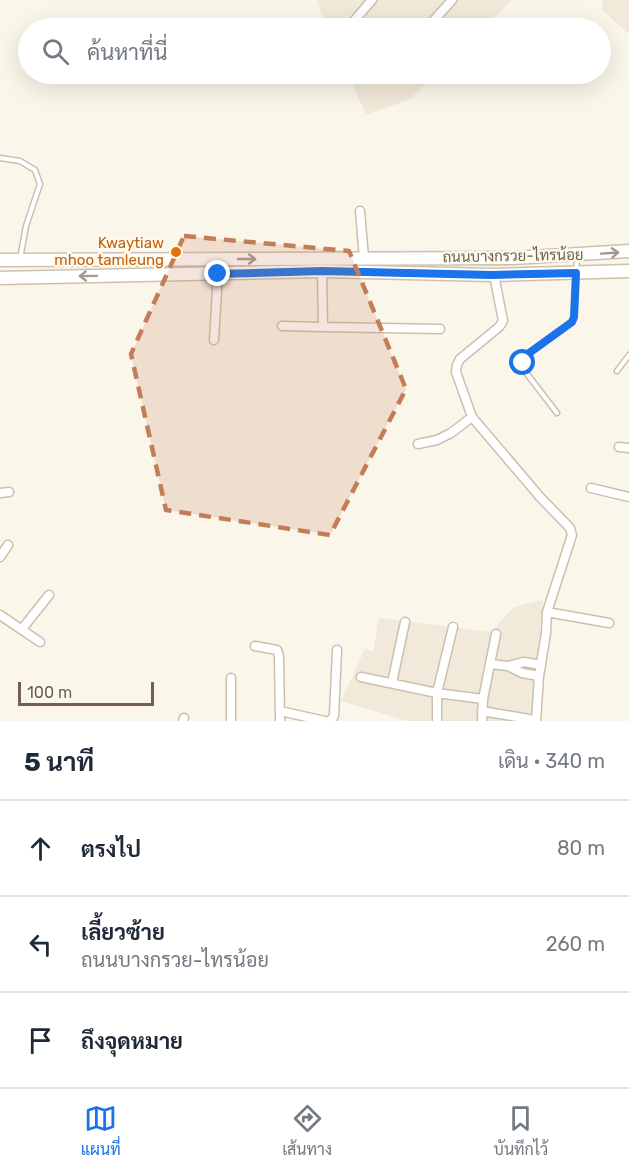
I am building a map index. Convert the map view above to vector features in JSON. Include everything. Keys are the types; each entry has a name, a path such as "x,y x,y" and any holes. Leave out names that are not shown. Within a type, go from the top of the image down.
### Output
{"main road":[{"name":"ถนนบางกรวย-ไทรน้อย","path":"0,260 513,258 629,251"},
{"name":"ถนนบางกรวย-ไทรน้อย","path":"0,278 322,271 492,275 629,271"}],"street":[{"path":"356,18 372,0"},
{"path":"437,18 452,0"},
{"path":"360,211 364,258"},
{"path":"322,271 323,327"},
{"path":"214,340 218,274"},
{"path":"482,711 533,720 548,612 572,535 570,528 540,497 472,417 456,372 460,359 499,327 503,321 492,275"},
{"path":"282,326 440,329"},
{"path":"418,444 437,440 451,433 472,417"},
{"path":"591,488 629,497"},
{"path":"0,556 8,545"},
{"path":"22,630 49,595"},
{"path":"548,612 609,623"},
{"path":"0,615 40,642"},
{"path":"392,683 405,622"},
{"path":"437,721 437,693 453,627"},
{"path":"482,721 483,699 496,634"},
{"path":"255,646 277,650 280,721"},
{"path":"280,711 327,721 332,720 338,650"},
{"path":"508,666 524,662 541,665"},
{"path":"490,664 508,666 522,673 539,676"},
{"path":"361,676 437,693 483,699"},
{"path":"231,678 231,721"}],"lane":[{"path":"0,158 20,161 35,170 40,184 26,226 19,260"},
{"path":"557,413 524,370 523,363 525,356 572,322 577,255"},
{"path":"617,370 629,355"}],"highlighted area":[{"path":"184,236 349,251 406,389 330,535 166,510 131,354"}],"shaded area":[{"path":"316,0 512,0 493,18 324,18"},
{"path":"603,0 629,0 629,34 602,10"},
{"path":"352,84 426,84 410,99 366,115"},
{"path":"543,600 532,721 408,721 341,701 365,649 373,651 379,618 491,632 514,607"}],"place":[{"name":"Kwaytiaw mhoo tamleung","path":"176,252"}],"route":[{"path":"218,274 322,271 492,275 576,273 572,322 525,356 523,363"}]}
